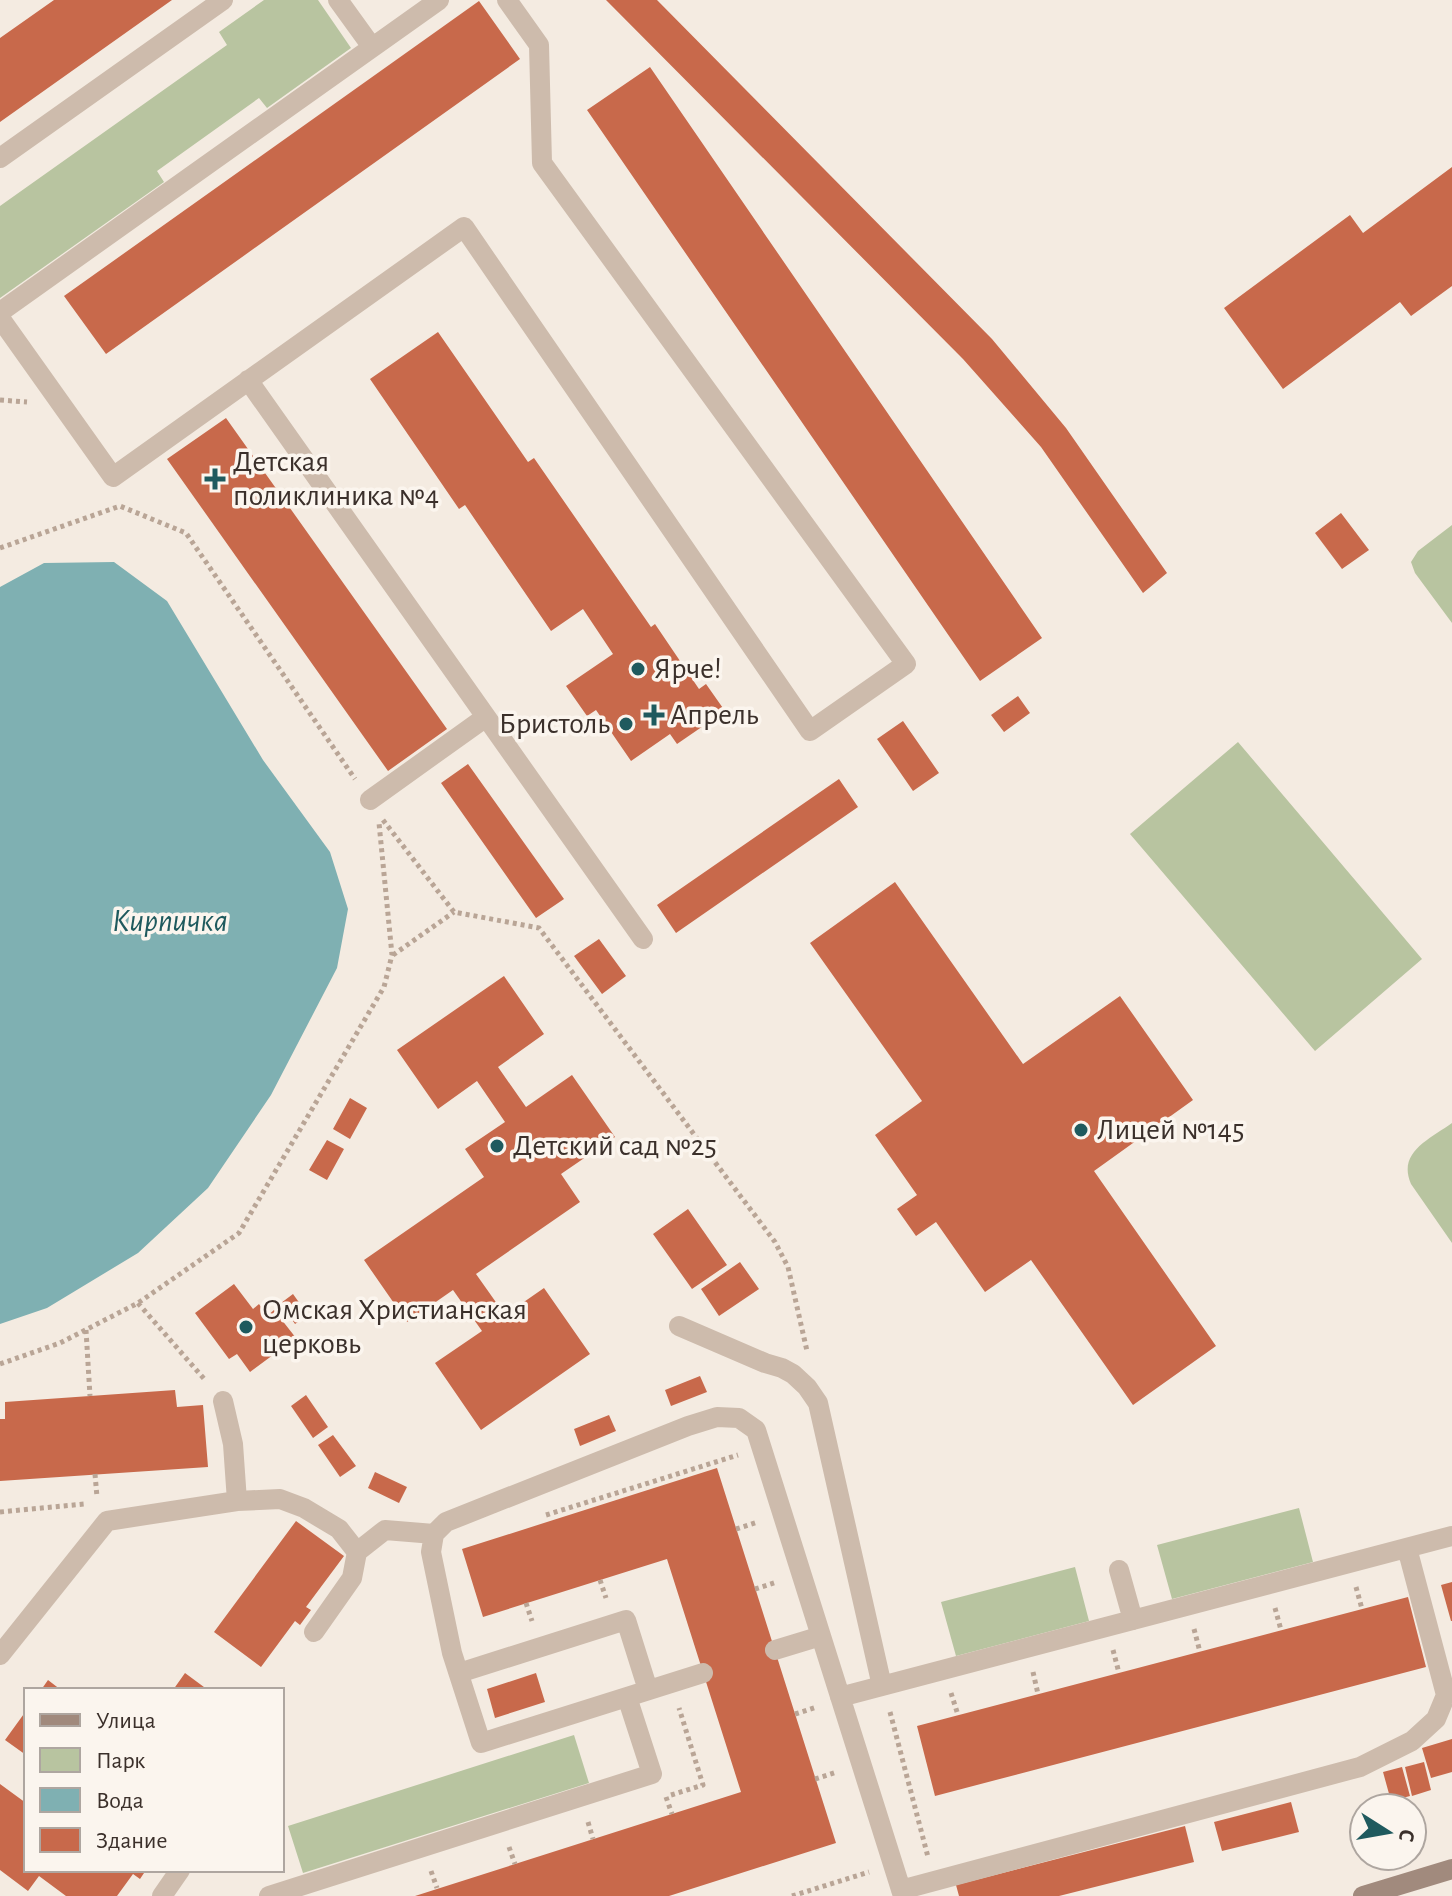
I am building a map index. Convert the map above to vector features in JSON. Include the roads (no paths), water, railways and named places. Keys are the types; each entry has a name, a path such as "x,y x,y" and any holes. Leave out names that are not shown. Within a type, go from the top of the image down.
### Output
{"main road":[{"path":"1363,1896 1414,1889 1452,1869"}],"lane":[{"path":"0,158 223,0"},
{"path":"338,0 372,47"},
{"path":"439,0 0,315 113,477 464,227 810,731 906,664 542,163 539,45 507,0"},
{"path":"248,380 643,939"},
{"path":"370,800 486,717"},
{"path":"679,1326 793,1374 818,1403 882,1686"},
{"path":"223,1401 233,1444 237,1501"},
{"path":"703,1673 481,1743 452,1653 431,1552 434,1534 446,1522 688,1426 717,1417 739,1418 756,1430 902,1893 934,1881 1360,1767 1412,1741 1436,1719 1449,1694 1407,1548"},
{"path":"0,1655 107,1521 237,1501 280,1499 304,1508 339,1529 357,1552"},
{"path":"314,1632 352,1578 357,1552 385,1530 434,1534"},
{"path":"840,1697 1452,1536"},
{"path":"1119,1570 1133,1620"},
{"path":"459,1673 626,1620 648,1690"},
{"path":"775,1650 821,1636"},
{"path":"269,1896 652,1774 627,1697"},
{"path":"162,1896 179,1872"}],"water":[{"name":"Кирпичка","path":"114,562 167,601 263,760 330,852 348,909 337,968 271,1095 208,1188 138,1253 47,1308 0,1324 0,587 44,563"}],"place":[{"name":"Детская поликлиника №4","path":"215,479"},
{"name":"Ярче!","path":"638,669"},
{"name":"Апрель","path":"654,715"},
{"name":"Бристоль","path":"626,724"},
{"name":"Лицей №145","path":"1081,1130"},
{"name":"Детский сад №25","path":"497,1146"},
{"name":"Омская Христианская церковь","path":"246,1327"}]}
